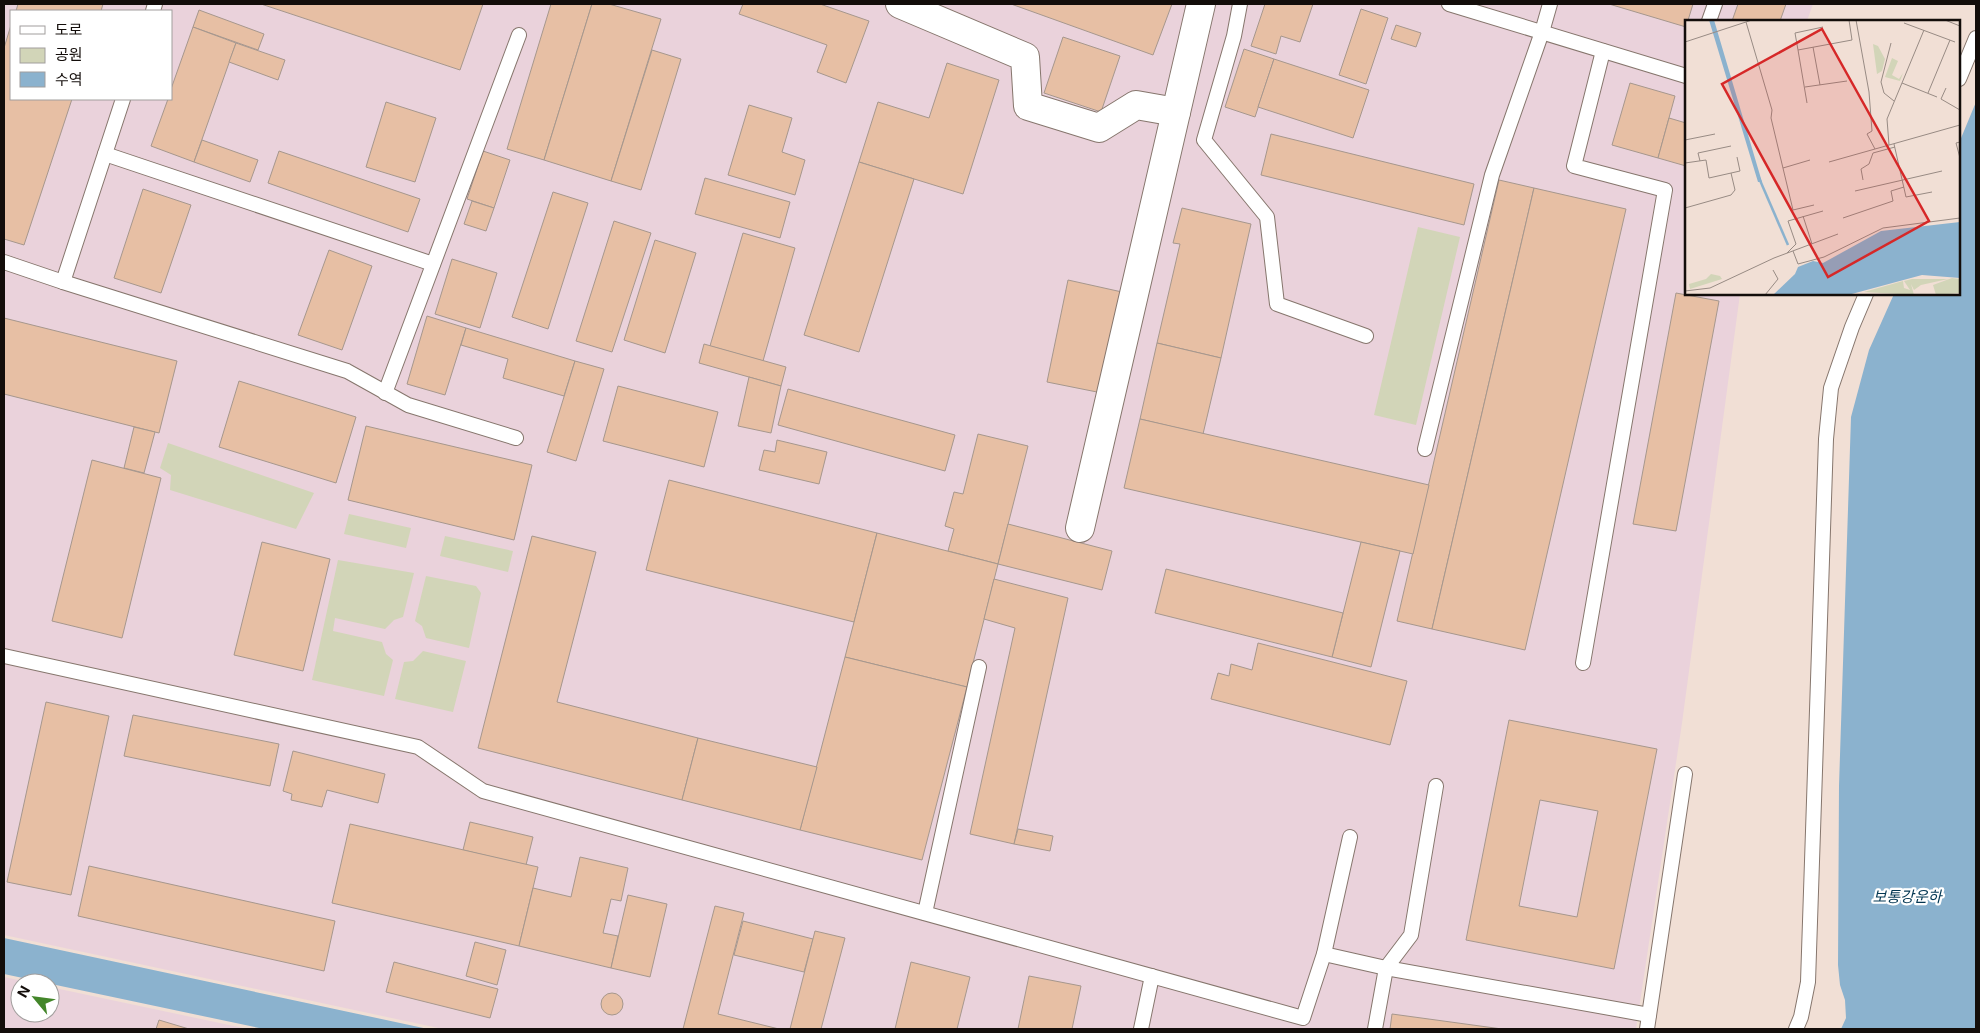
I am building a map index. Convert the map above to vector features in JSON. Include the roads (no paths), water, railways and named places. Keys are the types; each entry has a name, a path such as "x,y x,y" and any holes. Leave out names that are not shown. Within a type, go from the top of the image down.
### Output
{"street":[{"path":"900,4 1025,57 1028,106 1099,128 1136,104 1176,112"},
{"path":"1080,528 1201,4"}],"lane":[{"path":"1240,4 1234,36 1204,140 1267,217 1277,304 1366,336"},
{"path":"1449,4 1685,76"},
{"path":"1425,449 1492,175 1550,4"},
{"path":"1709,20 1714,4"},
{"path":"385,393 519,35"},
{"path":"1960,77 1976,38"},
{"path":"1583,663 1665,190 1574,166 1603,51"},
{"path":"63,282 123,100"},
{"path":"104,154 433,264"},
{"path":"4,262 347,371 408,406 516,438"},
{"path":"1796,1029 1801,1017 1808,982 1826,439 1831,388 1852,327 1866,295"},
{"path":"4,656 418,747 483,791 1303,1018 1324,954 1350,838"},
{"path":"924,913 978,667"},
{"path":"1647,1029 1685,774"},
{"path":"1375,1029 1386,968 1411,935 1436,786"},
{"path":"1324,954 1386,968 1649,1015"},
{"path":"1140,1029 1152,976"}],"water":[{"name":"보통강운하","path":"1976,102 1976,1029 1841,1029 1846,1018 1845,1000 1840,985 1838,965 1839,786 1851,417 1869,350 1894,295 1960,295 1960,141"},
{"path":"4,938 428,1029 264,1029 60,986 60,973 4,974"}]}
